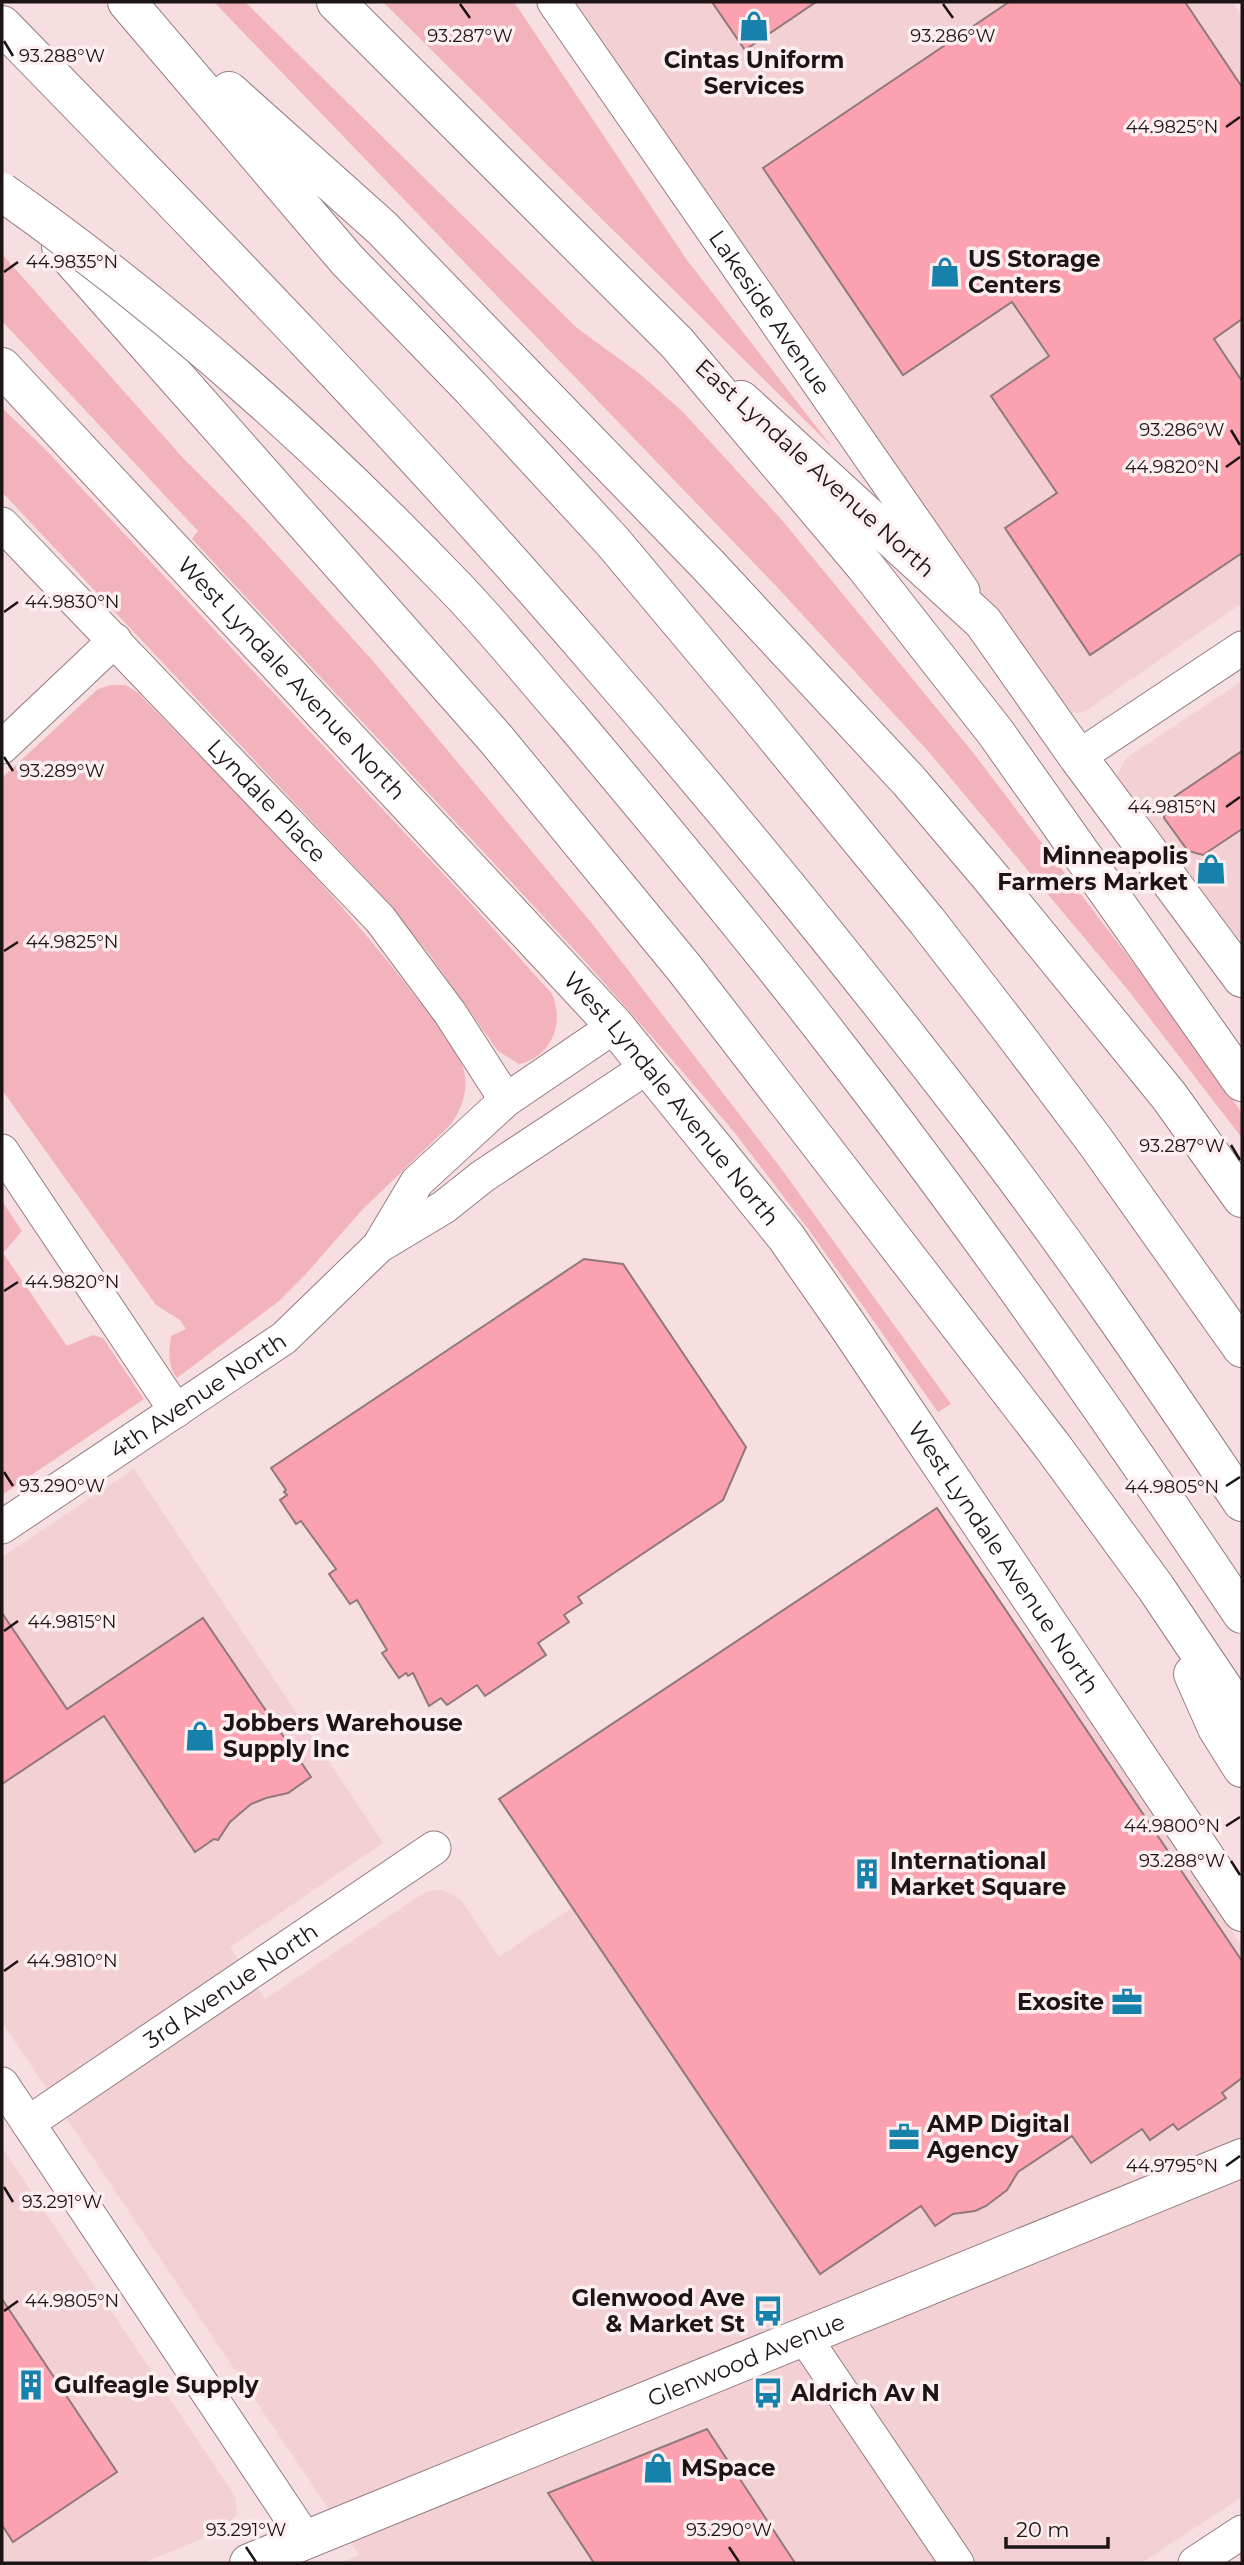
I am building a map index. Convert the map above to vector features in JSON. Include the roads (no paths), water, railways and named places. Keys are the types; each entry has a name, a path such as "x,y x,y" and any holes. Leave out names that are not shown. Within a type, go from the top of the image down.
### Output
{"main road":[{"path":"128,2 382,228 708,565 909,782 1026,920 1169,1096 1242,1198"},
{"path":"128,2 347,260 471,388 613,542 880,863 1051,1083 1147,1212 1242,1348"},
{"name":"East Lyndale Avenue North","path":"336,2 677,343 984,622 1079,757 1242,978"},
{"path":"2,25 333,369 597,660 788,887 982,1133 1119,1323 1242,1502"},
{"path":"2,180 343,563 558,813 730,1027 881,1226 958,1322 1156,1588 1242,1716"},
{"path":"2,192 167,317 323,456 456,588 569,717 692,863 846,1057 1047,1331 1242,1614"},
{"path":"677,343 865,566 957,682 1036,788 1242,1082"},
{"name":"West Lyndale Avenue North","path":"2,367 615,1026 649,1066 786,1237 946,1469 1242,1912"},
{"path":"1156,1588 1216,1728 1242,1768"},
{"name":"Glenwood Avenue","path":"249,2563 1242,2158"}],"street":[{"name":"Lakeside Avenue","path":"554,2 984,622"},
{"name":"Lyndale Place","path":"2,524 380,919 450,1013 506,1100"},
{"path":"2,747 115,640"},
{"path":"1079,757 1242,648"},
{"name":"4th Avenue North","path":"379,1246 417,1182 506,1100 615,1026"},
{"name":"4th Avenue North","path":"2,1527 284,1338 379,1246 444,1207 484,1176 649,1066"},
{"path":"2,1151 176,1411"},
{"name":"3rd Avenue North","path":"28,2123 434,1848"},
{"path":"2,2084 306,2540"},
{"path":"805,2338 957,2563"},
{"path":"1195,2563 1242,2532"}],"place":[{"name":"Cintas Uniform Services","path":"754,26"},
{"name":"US Storage Centers","path":"945,272"},
{"name":"Minneapolis Farmers Market","path":"1211,869"},
{"name":"Jobbers Warehouse Supply Inc","path":"200,1736"},
{"name":"International Market Square","path":"867,1874"},
{"name":"Exosite","path":"1127,2002"},
{"name":"AMP Digital Agency","path":"904,2137"},
{"name":"Glenwood Ave & Market St","path":"768,2311"},
{"name":"Gulfeagle Supply","path":"31,2385"},
{"name":"Aldrich Av N","path":"768,2393"},
{"name":"MSpace","path":"658,2468"}]}
